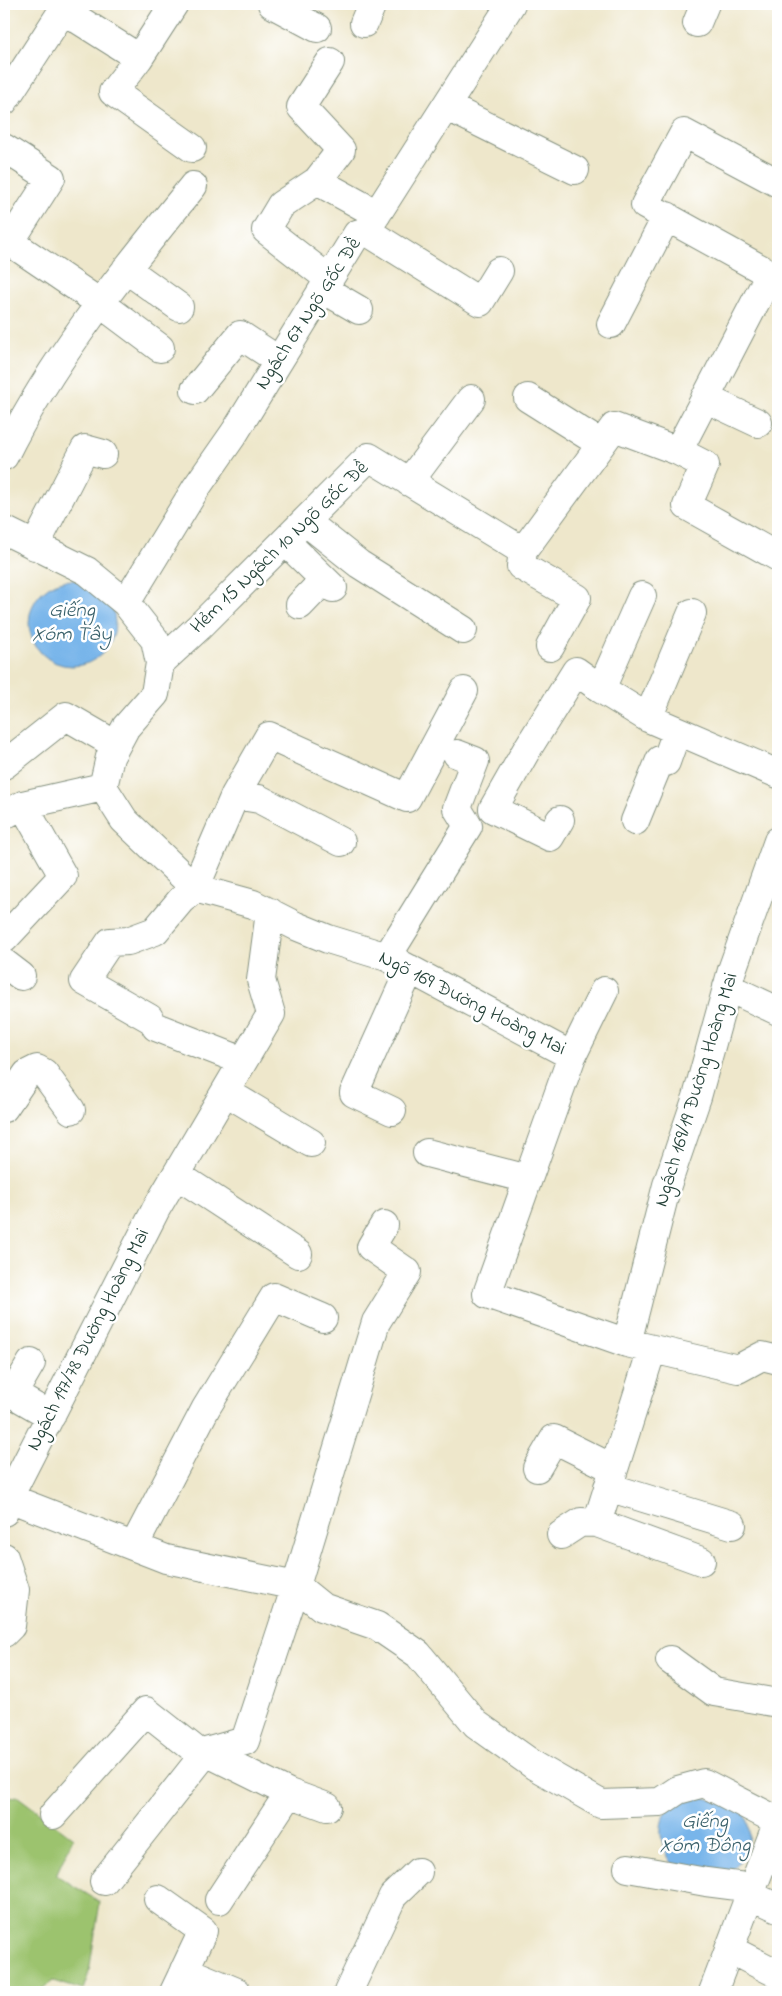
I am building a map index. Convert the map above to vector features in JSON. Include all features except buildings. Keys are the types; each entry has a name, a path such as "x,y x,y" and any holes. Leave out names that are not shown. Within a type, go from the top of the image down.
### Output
{"street":[{"path":"174,4 139,58 113,92 192,148"},
{"path":"272,4 317,28"},
{"name":"Ngách 67 Ngõ Gốc Đề","path":"126,603 196,488 235,432 357,234 372,222 511,4"},
{"path":"4,101 65,7 139,58"},
{"path":"330,62 301,107 341,150 317,181 281,206 266,230 326,284 359,310"},
{"path":"446,106 575,170"},
{"path":"611,324 656,210 684,132 778,183"},
{"path":"4,148 51,178 10,242 100,303 160,348"},
{"path":"317,181 480,302 499,271"},
{"path":"4,456 21,422 100,303 193,186"},
{"path":"656,210 774,274 705,398 678,451"},
{"path":"126,269 179,307"},
{"path":"196,390 240,335 278,360"},
{"path":"528,398 601,444"},
{"path":"705,398 758,423"},
{"path":"410,482 471,399"},
{"path":"550,647 578,598 521,566 523,551 614,427 678,451 705,465 687,506 778,557"},
{"path":"36,546 85,449 103,454"},
{"name":"Hẻm 15 Ngách 10 Ngõ Gốc Đề","path":"160,663 369,457 523,551"},
{"path":"305,521 359,564 463,630"},
{"path":"4,530 87,571 126,603 155,640 160,663 155,694 126,727 116,745 110,757 103,788 13,810 63,876 4,939"},
{"path":"285,541 329,584 300,605"},
{"path":"601,689 642,596"},
{"path":"648,718 692,613"},
{"path":"392,1111 354,1093 398,963 468,826 493,809 526,751 576,671 648,718 778,774"},
{"path":"243,1061 152,1022 84,981 110,942 128,941 155,931 181,900 195,888 234,795 269,736 407,798 464,691"},
{"path":"4,765 66,716 116,745"},
{"path":"635,820 660,760 666,762 677,731"},
{"path":"457,754 475,761 458,808 468,826"},
{"name":"Ngõ 169 Đường Hoàng Mai","path":"103,788 124,820 195,888 253,904 328,940 398,963 572,1056 487,1294 640,1346 738,1369 762,1356 778,1360"},
{"path":"234,795 259,799 341,842"},
{"path":"493,809 550,837 560,820"},
{"name":"Ngách 169/19 Đường Hoàng Mai","path":"597,1523 611,1478 640,1346 667,1185 697,1097 728,987 771,881 778,841"},
{"name":"Ngách 197/78 Đường Hoàng Mai","path":"5,1502 156,1209 271,1014 260,980 270,912"},
{"path":"728,987 778,1011"},
{"path":"572,1056 604,991"},
{"path":"4,1108 27,1074 37,1069 44,1073 71,1110"},
{"path":"226,1092 311,1143"},
{"path":"427,1153 528,1179"},
{"path":"176,1175 298,1254"},
{"path":"104,1881 205,1754 245,1741 296,1586 376,1322 407,1272 371,1246 384,1225"},
{"path":"134,1546 206,1408 274,1298 323,1318"},
{"path":"31,1363 13,1394 51,1416"},
{"path":"537,1468 554,1439 611,1478 732,1525"},
{"path":"5,1502 134,1546 166,1559 296,1586 322,1607 377,1626 418,1654 476,1724 535,1766 601,1804 660,1802 678,1790 704,1783 778,1821 713,1992"},
{"path":"561,1535 581,1522 597,1523 701,1561"},
{"path":"4,1557 15,1590 11,1626 4,1633"},
{"path":"670,1660 714,1692 778,1703"},
{"path":"53,1815 146,1711 205,1754 288,1793 327,1807"},
{"path":"219,1900 288,1793"},
{"path":"628,1868 751,1891 778,1908"},
{"path":"348,1992 393,1896 418,1872"},
{"path":"158,1899 203,1931 179,1981 237,1992"},
{"path":"729,1949 778,1974"}],"green space":[{"path":"17,1796 73,1838 56,1875 100,1902 89,1972 83,1990 53,1981 39,1992 4,1992 4,1800"}],"water":[{"name":"Giếng Xóm Tây","path":"72,580 88,583 96,587 108,599 112,607 115,623 112,639 108,647 96,659 88,663 72,666 56,663 48,659 36,647 32,639 29,623 32,607 36,599 48,587 56,583"},
{"name":"Giếng Xóm Đông","path":"690,1793 742,1809 749,1828 748,1844 742,1858 728,1873 674,1866 666,1853 662,1839 661,1824 668,1810"}]}
